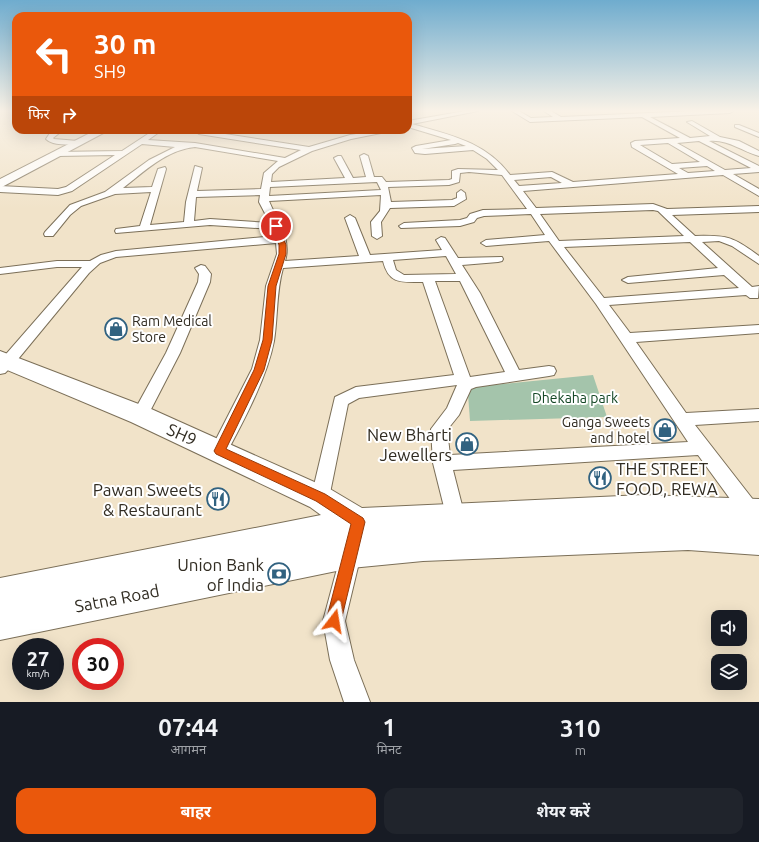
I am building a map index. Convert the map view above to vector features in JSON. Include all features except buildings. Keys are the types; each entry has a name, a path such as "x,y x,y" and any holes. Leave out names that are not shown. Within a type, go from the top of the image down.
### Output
{"main road":[{"path":"0,184 77,144"},
{"name":"SH9","path":"3,363 140,416 220,451 320,498 355,537"},
{"path":"0,595 355,537 455,517 643,509 756,522"},
{"path":"355,537 431,546 688,535 756,522"},
{"name":"Satna Road","path":"0,622 355,537"}],"street":[{"path":"0,189 58,192 69,189 137,144"},
{"path":"159,144 184,146 195,145 284,160"},
{"path":"275,144 309,149"},
{"path":"220,451 259,370 267,340 272,286 282,254 281,239 265,192 272,167 309,149 327,144"},
{"path":"447,144 416,148 418,151 425,152 475,148"},
{"path":"464,144 490,157 517,189 588,287 601,302 702,448 756,522"},
{"path":"635,144 687,176"},
{"path":"676,144 759,193"},
{"path":"709,144 759,169"},
{"path":"738,144 759,154"},
{"path":"49,234 75,206 113,190 138,171 184,146"},
{"path":"57,154 123,153"},
{"path":"364,156 370,178"},
{"path":"670,166 759,157"},
{"path":"338,158 350,179"},
{"path":"189,223 188,208 193,194 198,168"},
{"path":"144,228 162,169"},
{"path":"517,189 726,173 759,169"},
{"path":"193,194 384,189 449,182 456,180 455,174 462,170 505,175 552,174 572,185"},
{"path":"265,192 350,179 379,179 384,189 386,205 383,214 376,222 377,236"},
{"path":"113,190 155,189"},
{"path":"386,205 454,203 462,199 461,193"},
{"path":"404,226 460,223 472,220 473,216 478,214 532,210 652,207 664,212 727,271 756,293"},
{"path":"664,212 759,209"},
{"path":"350,218 366,259"},
{"path":"120,231 189,223 229,222 276,226"},
{"path":"156,251 164,226"},
{"path":"486,242 720,238 731,240 759,260"},
{"path":"3,363 90,264 107,256 281,239"},
{"path":"441,240 464,277 514,376"},
{"path":"387,257 391,272 401,280 464,277"},
{"path":"279,265 387,257 498,259"},
{"path":"0,271 57,264 90,264"},
{"path":"140,416 170,359 204,282 205,274 201,268"},
{"path":"628,280 727,271"},
{"path":"428,279 464,382 453,411 439,429 442,463 455,517"},
{"path":"601,302 756,293"},
{"path":"626,338 759,329"},
{"path":"320,498 342,401 356,393 472,382 484,379 549,372"},
{"path":"682,419 759,415"},
{"path":"442,463 702,448"},
{"path":"355,537 334,621 342,660 357,702"}],"green space":[{"name":"Dhekaha park","path":"593,375 607,417 470,421 468,394 473,387"}],"place":[{"name":"Ram Medical Store","path":"116,329"},
{"name":"Ganga Sweets and hotel","path":"665,430"},
{"name":"New Bharti Jewellers","path":"467,444"},
{"name":"THE STREET FOOD, REWA","path":"600,478"},
{"name":"Pawan Sweets & Restaurant","path":"218,499"},
{"name":"Union Bank of India","path":"279,574"}],"route":[{"path":"276,226 281,239 282,254 272,286 267,340 259,370 220,451 320,498 358,522 334,621"}]}
